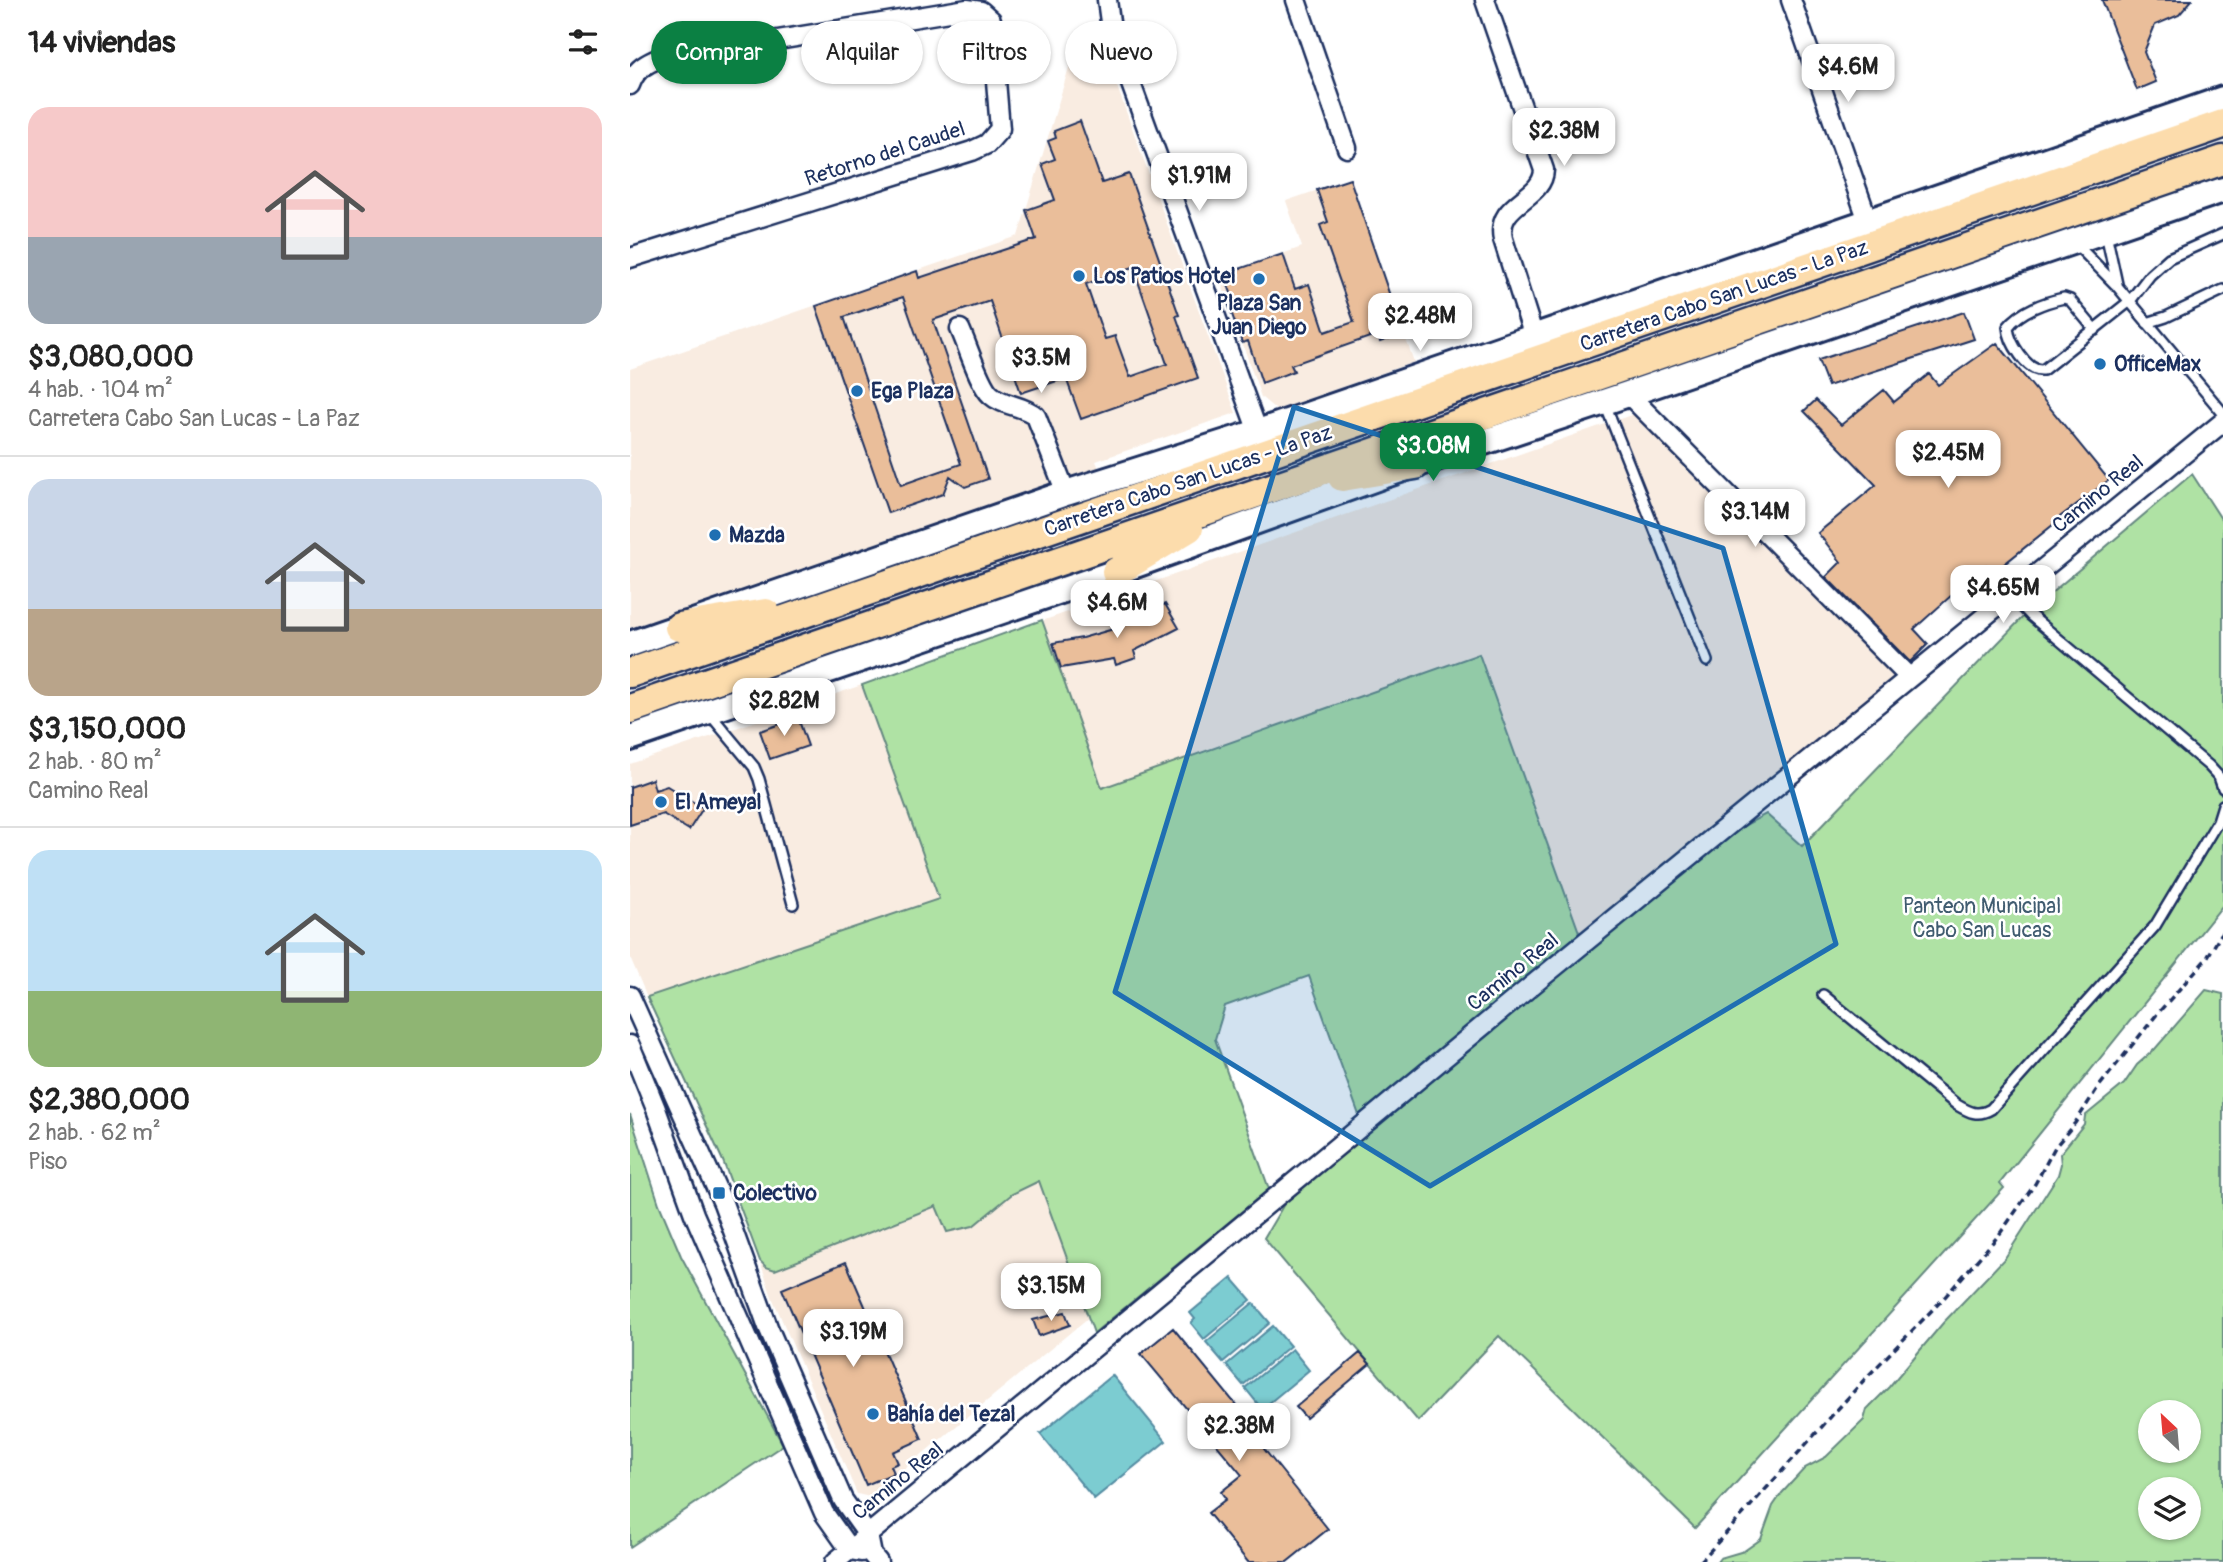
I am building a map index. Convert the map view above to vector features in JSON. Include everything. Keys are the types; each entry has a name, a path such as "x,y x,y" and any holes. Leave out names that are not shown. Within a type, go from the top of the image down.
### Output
{"highway":[{"name":"Carretera Cabo San Lucas - La Paz","path":"630,673 2223,124"},
{"name":"Carretera Cabo San Lucas - La Paz","path":"630,709 2223,160"},
{"path":"1267,489 1415,465"},
{"path":"1116,572 1234,500"},
{"path":"680,627 842,601"}],"main road":[{"path":"630,644 1066,493 1258,432 2223,99"},
{"path":"630,738 1116,572 1415,465 2223,190"}],"street":[{"path":"1107,0 1111,29 1258,432"},
{"path":"1296,0 1347,148"},
{"path":"1485,0 1544,170 1541,181 1507,214 1501,225 1534,337"},
{"path":"1791,0 1868,221"},
{"name":"Retorno del Caudel","path":"630,85 642,66 655,60 967,9 981,11 990,20 1000,129 987,144 972,151 630,258"},
{"path":"960,329 984,387 992,396 1029,410 1036,416 1066,493"},
{"path":"1628,394 1909,677"},
{"name":"Camino Real","path":"835,1562 1530,987 2223,422"},
{"path":"630,996 723,1203 768,1327 837,1487 854,1518 868,1535 875,1558"},
{"path":"647,1035 630,1044 694,1214 824,1513 850,1550 875,1558"},
{"path":"694,1214 723,1203"}],"lane":[{"path":"2106,231 2117,286"},
{"path":"2095,330 2070,300 2064,298 2037,306 2008,327 2011,343 2037,371 2043,370 2095,330 2130,301 2150,275 2169,258 2223,234"},
{"path":"2074,242 2117,286 2223,413"},
{"path":"2147,323 2223,290"},
{"path":"1604,402 1707,662"},
{"path":"2010,594 2030,615 2209,766 2219,777 2223,788"},
{"path":"708,711 754,767 793,904"},
{"path":"1823,995 1957,1105 1970,1112 1983,1114 1991,1109 2155,926 2218,821 2223,805"}],"path":[{"path":"1700,1562 1999,1235 2035,1184 2055,1147 2158,1013 2207,958 2223,932"}],"highlighted area":[{"path":"1294,407 1723,548 1836,944 1430,1186 1115,992"}],"shaded area":[{"path":"1065,81 1065,84 1116,84 1236,413 1096,461 1100,471 630,632 630,369 1018,236"},
{"path":"1350,179 1414,362 1276,410 1261,397 1219,276 1302,247 1286,201"},
{"path":"1634,414 1895,676 1580,935 1479,654 1102,788 1042,621"},
{"path":"862,685 939,899 647,997 630,957 630,764"},
{"path":"1039,1181 1088,1318 870,1497 857,1494 772,1297 760,1261 775,1270 936,1206 973,1226 1012,1194"}],"green space":[{"name":"Panteon Municipal Cabo San Lucas","path":"2192,474 2223,522 2223,905 2000,1183 2004,1188 1695,1528 1499,1336 1418,1421 1264,1238 1284,1204 1296,1190 1397,1110 1415,1091 1734,831 1766,814 1802,846 2023,617"},
{"path":"1042,620 1102,788 1479,654 1580,935 1359,1115 1309,976 1225,1006 1215,1039 1269,1189 1094,1333 1039,1181 1012,1194 973,1226 947,1232 936,1206 775,1270 766,1267 760,1261 723,1161 647,997 939,899 862,685"},
{"path":"2206,990 2223,994 2223,1562 1717,1562 1720,1558 1744,1551 1761,1539 1773,1506 1782,1493 1805,1468 1826,1457 1864,1420 1867,1409 2005,1258 2058,1175 2060,1154 2084,1124 2085,1116 2124,1084 2137,1065 2155,1049"},
{"path":"630,1114 659,1204 681,1256 783,1445 630,1547"}],"water":[{"path":"1232,1278 1251,1300 1204,1339 1191,1323 1195,1319 1190,1313"},
{"path":"1253,1303 1270,1323 1223,1362 1206,1342"},
{"path":"1273,1326 1290,1346 1243,1385 1226,1365"},
{"path":"1292,1349 1309,1370 1262,1409 1245,1388"},
{"path":"1112,1375 1166,1441 1094,1499 1040,1434"}],"building":[{"path":"2102,0 2192,0 2179,15 2155,25 2144,52 2156,82 2137,90"},
{"path":"1080,121 1102,183 1129,174 1179,315 1176,316 1198,378 1081,419 1066,378 1021,393 990,301 933,320 988,479 965,487 950,476 943,494 888,513 816,306 917,271 919,278 1036,239 1026,210 1055,200 1042,164 1055,159 1048,141 1056,138 1054,131","holes":["1133,267 1167,364 1130,377 1115,336 1105,339 1086,284","903,297 961,464 901,485 844,317"]},
{"name":"Plaza San Juan Diego","path":"1350,179 1403,334 1380,342 1378,334 1291,365 1294,371 1262,383 1248,341 1242,343 1228,303 1234,301 1224,274 1283,254 1295,289 1309,284 1325,332 1354,322 1320,225 1328,222 1317,190"},
{"path":"1964,312 1974,339 1828,386 1818,360"},
{"path":"1997,343 2109,480 2053,522 2054,524 1993,573 1986,565 1914,629 1928,644 1910,662 1826,577 1841,562 1818,533 1876,485 1804,411 1816,400 1841,425 1884,390 1894,402 1929,374 1938,385"},
{"path":"1165,604 1179,628 1134,651 1136,658 1116,665 1114,659 1061,668 1053,643 1117,628"},
{"path":"798,718 808,746 770,759 760,731"},
{"name":"El Ameyal","path":"652,779 655,790 667,786 703,808 689,830 663,814 630,825 630,787"},
{"path":"846,1262 922,1439 893,1452 898,1463 891,1466 894,1473 866,1485 782,1289"},
{"path":"1065,1312 1070,1325 1039,1336 1033,1320"},
{"path":"1173,1328 1269,1445 1264,1449 1328,1529 1287,1562 1248,1562 1208,1513 1226,1499 1221,1492 1242,1475 1141,1354"},
{"path":"1360,1353 1370,1364 1306,1418 1296,1407"}],"place":[{"name":"Los Patios Hotel","path":"1079,276"},
{"name":"Plaza San Juan Diego","path":"1259,279"},
{"name":"OfficeMax","path":"2100,364"},
{"name":"Ega Plaza","path":"857,391"},
{"name":"Mazda","path":"715,535"},
{"name":"El Ameyal","path":"661,802"},
{"name":"Colectivo","path":"719,1193"},
{"name":"Bahía del Tezal","path":"873,1414"}]}
